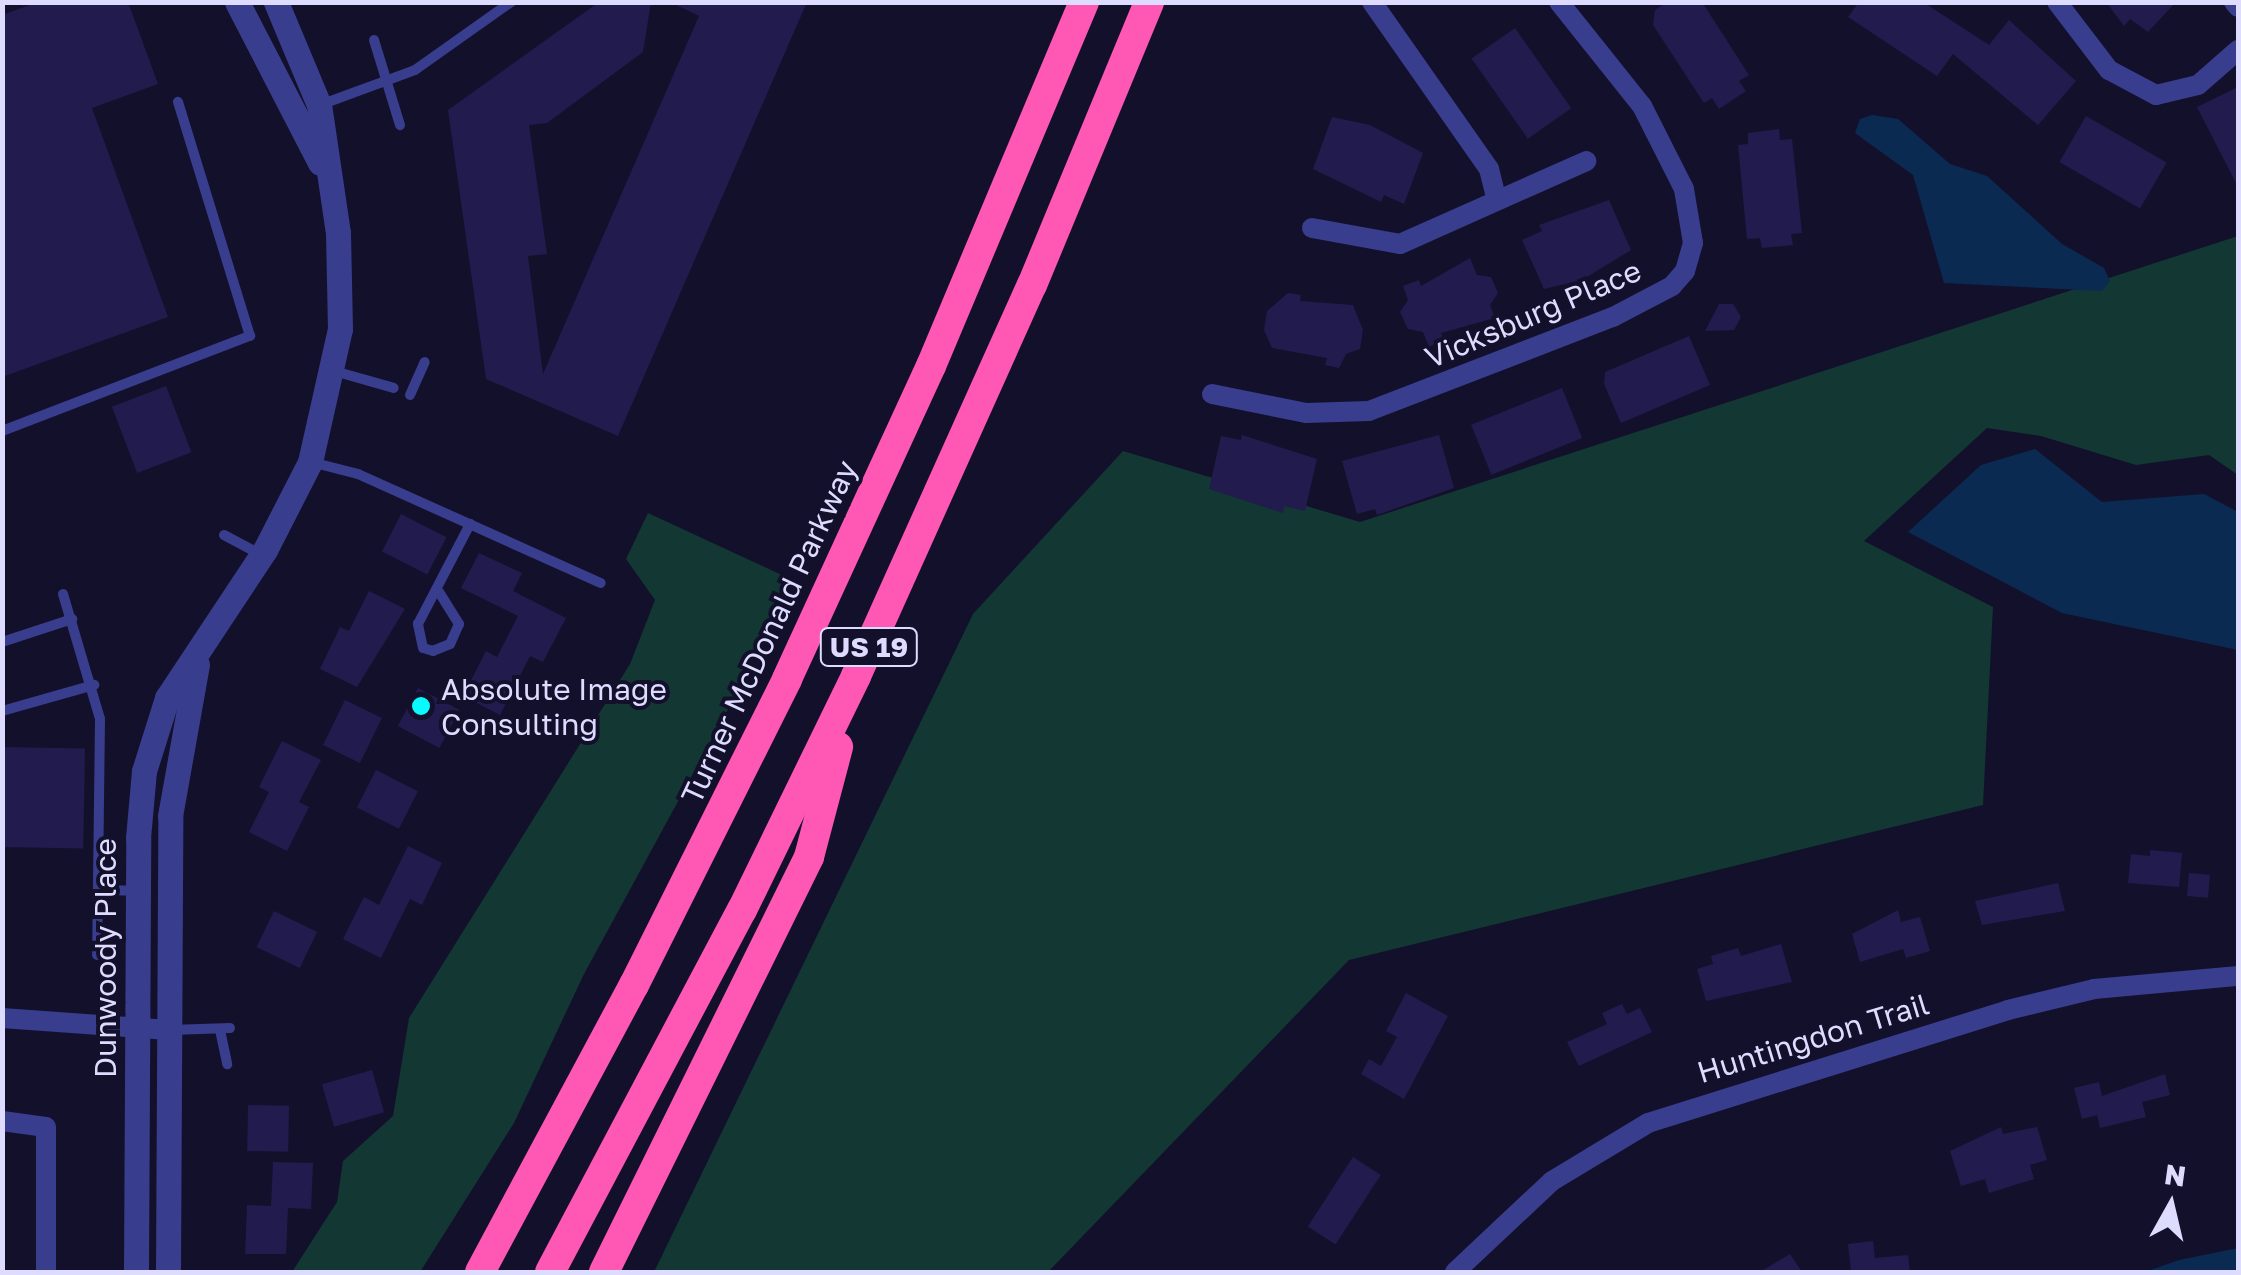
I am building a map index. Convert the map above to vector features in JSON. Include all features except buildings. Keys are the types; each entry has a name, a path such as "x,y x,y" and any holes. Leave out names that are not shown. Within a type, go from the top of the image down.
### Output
{"highway":[{"name":"Turner McDonald Parkway","path":"480,1272 779,696 931,366 1084,2"},
{"name":"US 19","path":"550,1272 724,945 856,676 1032,285 1148,2"},
{"path":"604,1272 809,857 856,676"}],"street":[{"name":"Dunwoody Place","path":"236,2 328,181"},
{"name":"Dunwoody Place","path":"136,1272 139,802 150,744 167,698 198,659 262,556 310,462 334,371 342,279 319,105 276,2"},
{"path":"1372,2 1489,169 1498,200"},
{"name":"Vicksburg Place","path":"1212,394 1306,413 1369,411 1613,317 1678,279 1693,243 1693,219 1663,140 1559,2"},
{"path":"2057,2 2110,70 2156,94 2198,85 2238,50"},
{"path":"1312,228 1400,244 1586,161"},
{"name":"Dunwoody Place","path":"168,1272 172,781 198,659"},
{"name":"Huntingdon Trail","path":"1455,1272 1552,1181 1648,1123 2008,1010 2094,989 2238,976"},
{"path":"2,1018 169,1030"},
{"path":"2,1121 46,1127 46,1272"}],"lane":[{"path":"319,105 388,83 511,2"},
{"path":"374,40 400,126"},
{"path":"2,431 250,336 178,102"},
{"path":"410,395 425,362"},
{"path":"334,371 394,388"},
{"path":"310,462 358,474 601,583"},
{"path":"439,592 457,612 459,624 450,644 433,651 423,648 418,624 439,592 470,524"},
{"path":"224,535 262,556"},
{"path":"63,594 94,685 101,737 97,955"},
{"path":"2,642 72,620"},
{"path":"2,710 94,685"},
{"path":"98,890 137,891"},
{"path":"169,1030 224,1029 228,1064"}],"green space":[{"path":"2238,236 2238,475 2209,455 2136,465 2041,436 1987,428 1864,541 1993,607 1983,805 1349,960 1048,1272 654,1272 973,614 1123,451 1360,522"},
{"path":"648,513 786,577 743,682 584,974 514,1123 420,1272 292,1272 337,1202 343,1161 393,1116 409,1018 630,664 655,600 626,559"}],"water":[{"path":"1872,115 1898,119 1950,164 1987,176 2062,244 2104,268 2110,281 2102,291 1944,283 1913,175 1855,133 1860,119"},
{"path":"2035,449 2102,502 2204,494 2238,512 2238,650 2062,613 1908,532 1981,465"},
{"path":"2238,1248 2238,1272 2145,1272 2179,1260"}],"place":[{"name":"Absolute Image Consulting","path":"421,706"}]}
